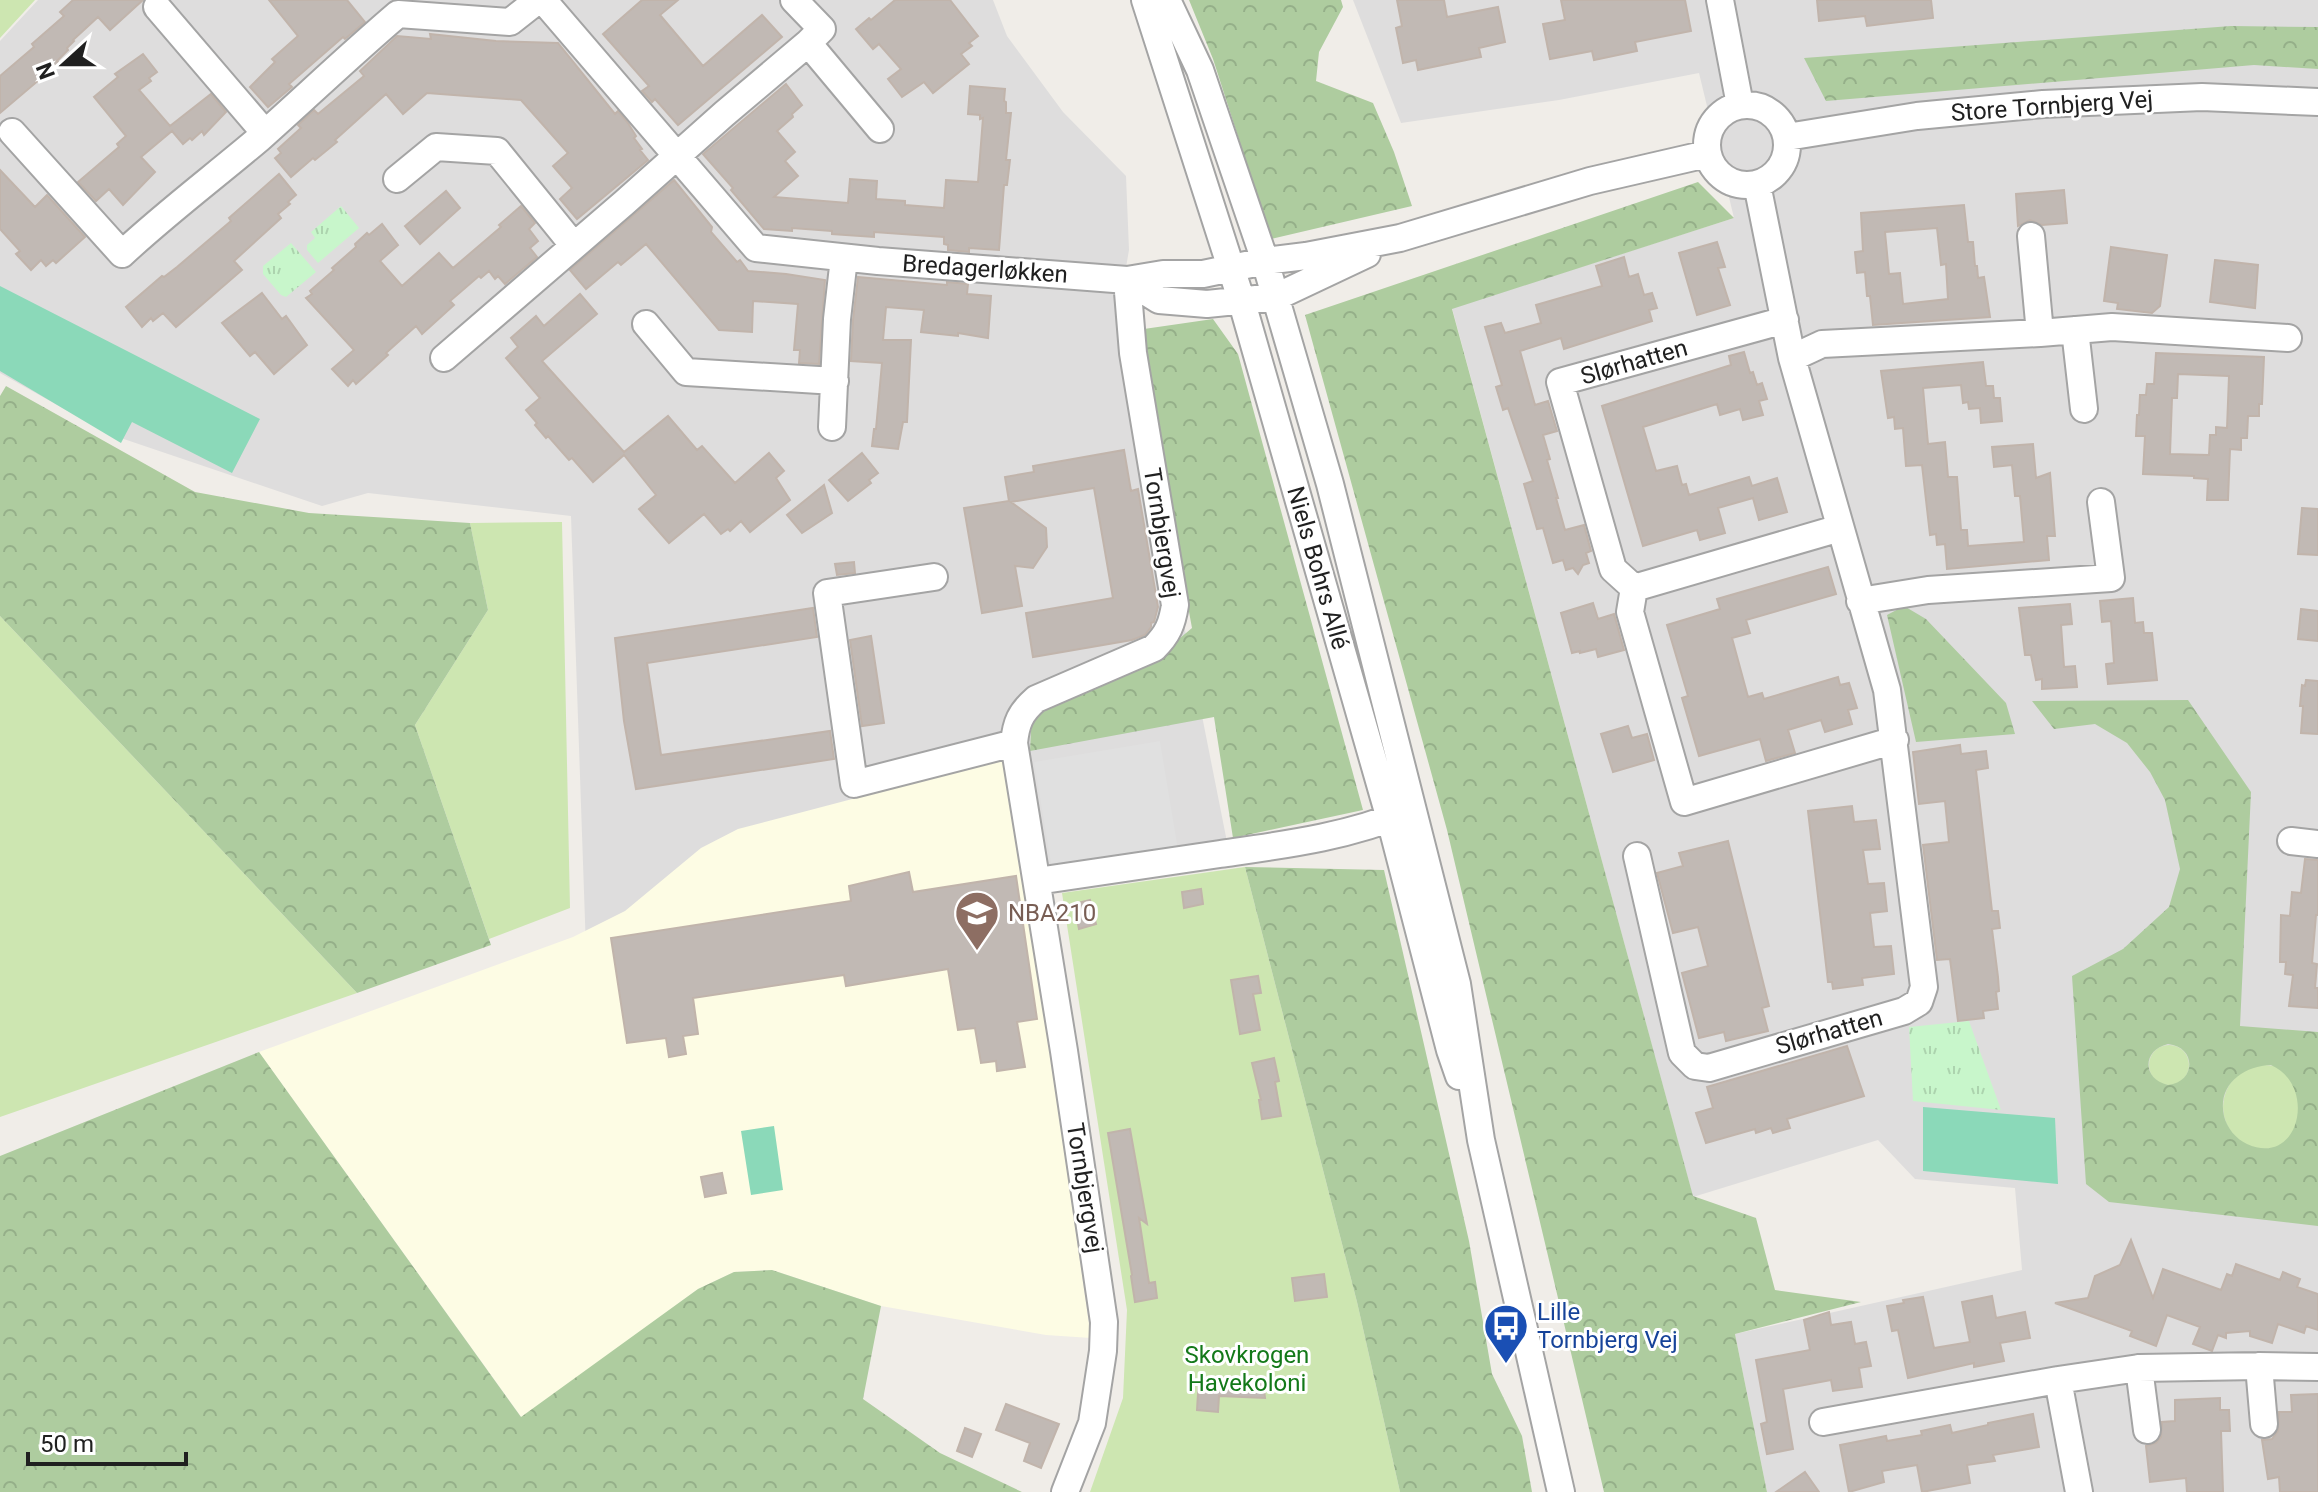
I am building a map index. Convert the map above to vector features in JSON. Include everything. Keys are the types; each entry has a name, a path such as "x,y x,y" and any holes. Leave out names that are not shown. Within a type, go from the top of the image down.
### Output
{"street":[{"name":"Bredagerløkken","path":"12,132 122,254 265,133 344,60 391,7 510,22 540,0 756,248 844,258 1127,280 1163,274 1203,274 1248,265"},
{"path":"444,358 822,29 794,0"},
{"name":"Niels Bohrs Allé","path":"1145,0 1175,90 1248,265 1306,455 1330,484 1402,814"},
{"name":"Niels Bohrs Allé","path":"1167,0 1200,70 1248,265"},
{"path":"1720,0 1740,105"},
{"path":"157,7 265,133"},
{"path":"808,43 880,129"},
{"name":"Store Tornbjerg Vej","path":"1787,137 1917,116 2043,104 2202,97 2318,102"},
{"path":"1740,105 1756,105 1770,111 1781,123 1787,137 1787,152 1782,167 1771,178 1757,184 1742,185 1726,180 1707,154 1710,128 1717,117 1727,109 1740,105"},
{"path":"397,179 436,147 497,151 574,246"},
{"path":"1248,265 1400,238 1590,181 1707,154"},
{"name":"Slørhatten","path":"1637,856 1682,1053 1695,1066 1709,1068 1904,1011 1919,1002 1924,987 1887,690 1792,358 1757,184"},
{"path":"2031,236 2040,333"},
{"path":"1259,298 1400,238"},
{"path":"832,427 837,319 844,258"},
{"name":"Bredagerløkken","path":"1127,280 1159,300 1207,304 1259,298"},
{"name":"Tornbjergvej","path":"1065,1492 1092,1423 1103,1351 1104,1322 1014,743 1016,724 1023,711 1036,699 1154,648 1167,636 1172,623 1175,605 1133,353 1127,280"},
{"name":"Niels Bohrs Allé","path":"1259,298 1402,814 1457,984 1481,1140 1561,1492"},
{"name":"Slørhatten","path":"1634,588 1613,569 1560,382 1785,320"},
{"path":"646,324 686,372 835,381"},
{"path":"1792,358 1822,344 2112,327 2288,338"},
{"path":"2075,330 2084,409"},
{"path":"1860,601 1928,590 2111,578 2101,502"},
{"path":"1840,528 1634,588 1630,612 1684,802 1895,740"},
{"path":"934,577 827,593 854,784 1014,743"},
{"path":"1037,881 1286,844 1402,814"},
{"path":"2291,841 2318,844"},
{"path":"2259,1366 2264,1424"},
{"path":"1823,1422 2139,1368 2318,1367"},
{"path":"2139,1368 2147,1430"},
{"path":"2058,1380 2079,1492"},
{"name":"Niels Bohrs Allé","path":"1551,1440 1568,1492"}],"shaded area":[{"path":"38,0 993,0 1007,36 1063,112 1126,176 1129,250 1120,302 1228,847 1029,878 1053,1045 591,1094 571,516 368,493 322,506 109,434 0,373 0,41"},
{"path":"1353,0 2318,0 2318,1492 1767,1492 1735,1334 2022,1270 2015,1188 1915,1179 1878,1140 1693,1197 1452,308 1734,218 1699,73 1559,100 1401,123"},
{"path":"1160,741 1178,849 1052,870 1034,762"},
{"path":"1008,758 1091,1338 1046,1335 881,1306 772,1270 734,1272 698,1289 522,1418 259,1052 573,937 625,911 701,848 738,829"}],"green space":[{"path":"0,0 35,0 0,38"},
{"path":"1189,0 1341,0 1343,7 1319,52 1316,81 1373,103 1412,206 1271,239 1213,59"},
{"path":"2231,26 2318,27 2318,69 2254,65 1826,101 1804,58"},
{"path":"1698,182 1734,218 1452,309 1693,1196 1756,1218 1775,1290 1861,1302 1735,1334 1767,1492 1604,1492 1447,830 1305,315"},
{"path":"341,206 359,228 318,263 307,250 307,245 315,238 311,232"},
{"path":"291,243 316,272 286,297 263,274 263,266"},
{"path":"0,286 260,419 232,473 132,422 121,443 0,371"},
{"path":"1213,319 1238,354 1363,810 1233,838 1214,717 1030,751 1032,712 1167,649 1192,628 1137,330"},
{"path":"6,386 195,492 309,513 470,523 488,610 415,725 491,945 357,993 0,616 0,396"},
{"path":"562,522 570,908 489,939 415,725 488,610 470,523"},
{"path":"1904,606 1926,619 2006,703 2015,734 1916,742 1887,615"},
{"path":"0,616 357,993 0,1117"},
{"path":"2188,700 2251,792 2240,1026 2318,1032 2318,1226 2109,1202 2086,1184 2072,976 2123,949 2169,907 2180,869 2165,800 2150,772 2127,743 2095,724 2054,729 2032,701","holes":["2168,1044 2184,1051 2189,1064 2184,1078 2168,1085 2153,1077 2148,1064 2153,1052","2271,1065 2286,1075 2298,1106 2290,1135 2279,1145 2265,1148 2247,1144 2236,1136 2225,1120 2223,1105 2224,1095 2234,1079 2251,1069"]},
{"name":"Skovkrogen Havekoloni","path":"1245,867 1357,1302 1400,1492 1090,1492 1123,1398 1127,1310 1062,893"},
{"path":"1245,867 1384,870 1469,1241 1492,1374 1522,1436 1532,1492 1400,1492 1357,1302"},
{"path":"1969,1021 2001,1110 1913,1101 1909,1027"},
{"path":"2169,1045 2183,1051 2189,1065 2183,1079 2169,1085 2155,1079 2149,1065 2155,1051"},
{"path":"259,1052 521,1417 698,1289 734,1272 772,1270 881,1306 863,1399 940,1453 1022,1492 0,1492 0,1156"},
{"path":"2265,1065 2288,1072 2300,1084 2307,1107 2300,1130 2288,1142 2265,1149 2242,1142 2230,1130 2223,1107 2230,1084 2242,1072"},
{"path":"1923,1107 2055,1118 2058,1184 1923,1171"},
{"path":"774,1126 783,1190 751,1195 741,1131"}],"building":[{"path":"73,0 143,0 110,30 98,17 73,40 57,61 59,63 0,113 0,76 64,16 60,12"},
{"path":"269,0 347,0 365,22 289,84 292,87 268,107 250,87 275,62 272,59 298,36"},
{"path":"642,0 678,0 660,15 703,66 762,15 782,37 678,125 655,99 652,102 642,91 649,86 603,34"},
{"path":"895,0 950,0 978,36 969,43 972,46 961,54 969,64 933,93 924,82 902,97 888,79 901,69 879,44 873,49 856,29"},
{"path":"1397,0 1444,0 1447,17 1498,7 1505,42 1479,48 1481,57 1418,70 1416,60 1403,63 1396,28 1402,26"},
{"path":"1561,0 1685,0 1691,31 1635,42 1637,51 1594,60 1592,51 1550,59 1543,24 1565,20"},
{"path":"1817,0 1931,0 1933,18 1867,26 1865,16 1819,21"},
{"path":"430,34 558,43 615,114 618,111 628,123 648,160 577,219 560,199 572,188 553,166 568,153 521,100 427,93 403,114 386,94 335,140 337,142 291,177 275,158 281,153 278,149 301,128 298,125 314,110 318,114 364,76 360,71 397,36 431,39"},
{"path":"143,54 157,72 139,90 170,126 211,94 226,112 204,135 202,131 183,144 172,131 141,157 155,172 123,205 109,189 96,201 78,182 119,147 117,144 126,136 94,97 118,77 115,74"},
{"path":"786,84 802,105 777,131 795,152 785,161 798,176 774,197 848,203 850,179 877,181 876,199 944,208 946,180 978,182 983,118 968,114 970,86 1005,89 1006,113 1011,113 1006,160 1010,160 1007,185 1004,185 999,250 948,250 944,237 874,232 874,237 792,228 792,231 764,229 703,154"},
{"path":"0,170 35,207 47,195 85,237 56,263 53,260 46,266 41,260 31,270 16,254 20,251 0,229"},
{"path":"279,174 296,195 278,214 281,218 234,261 242,270 176,327 163,313 153,321 151,318 142,327 126,307 231,221 229,218"},
{"path":"674,180 712,227 711,232 748,271 825,280 819,364 799,363 800,350 794,350 798,304 753,301 752,332 719,330 646,244 586,289 570,270"},
{"path":"2064,190 2067,223 2042,225 2030,220 2018,226 2016,194"},
{"path":"446,191 460,208 420,244 405,226"},
{"path":"1964,205 1968,242 1973,242 1978,278 1984,277 1990,317 1873,325 1865,272 1857,273 1855,252 1863,251 1861,213","holes":["1937,228 1941,265 1946,264 1948,299 1903,304 1900,273 1889,274 1885,232"]},
{"path":"521,206 535,223 529,229 538,241 530,248 537,257 505,284 498,276 495,279 489,271 481,278 479,276 450,301 454,305 422,334 416,326 356,384 353,380 348,386 332,369 354,350 306,298 334,270 332,268 356,247 355,244 382,224 398,245 380,261 402,286 439,253 453,268"},
{"path":"1717,242 1725,267 1718,268 1730,305 1697,315 1679,253"},
{"path":"2111,247 2167,255 2160,306 2152,313 2117,309 2118,303 2104,301"},
{"path":"1624,257 1629,277 1638,274 1644,295 1652,293 1657,308 1649,310 1652,321 1564,349 1561,338 1520,351 1535,405 1548,401 1557,431 1543,435 1565,530 1584,525 1591,551 1586,553 1589,563 1583,565 1578,574 1573,568 1566,570 1563,560 1553,563 1543,528 1537,529 1524,484 1533,481 1508,408 1503,410 1496,387 1502,385 1485,327 1501,323 1505,333 1541,323 1536,305 1602,286 1596,266"},
{"path":"2215,260 2258,265 2255,308 2210,302"},
{"path":"858,277 968,284 967,294 991,296 988,338 921,332 924,310 886,307 883,340 911,340 907,422 903,422 898,449 872,446 882,363 851,361"},
{"path":"262,293 282,319 286,316 307,345 274,374 255,352 250,356 222,323"},
{"path":"580,294 597,314 542,361 624,452 668,416 697,450 702,446 735,483 769,453 784,471 776,478 790,500 750,532 741,521 721,534 704,514 669,543 639,509 656,495 624,455 593,482 572,458 569,460 548,436 546,438 526,410 540,398 506,358 518,347 511,338 536,316 544,326"},
{"path":"1744,352 1750,373 1753,372 1757,385 1762,383 1767,399 1759,401 1763,415 1743,420 1740,409 1720,415 1717,404 1643,427 1656,471 1677,466 1682,485 1686,484 1689,495 1749,477 1752,486 1777,478 1787,512 1759,520 1753,498 1718,508 1725,533 1700,540 1697,530 1643,546 1602,406 1731,365 1729,356"},
{"path":"2156,353 2264,357 2259,416 2248,416 2247,438 2241,438 2241,450 2230,449 2228,500 2207,500 2208,479 2143,474 2145,436 2136,436 2137,415 2140,395 2146,395 2147,384 2154,384","holes":["2178,374 2229,376 2227,428 2216,427 2216,435 2210,435 2209,455 2170,454 2172,398 2177,398"]},
{"path":"1983,362 1986,386 1993,386 1994,398 2000,398 2002,421 1981,423 1980,408 1969,409 1968,402 1963,403 1961,385 1923,388 1928,444 1945,442 1948,477 1957,477 1961,530 1967,530 1968,546 2024,542 2020,496 2015,496 2012,465 1994,467 1992,447 2033,444 2036,478 2050,473 2055,536 2047,536 2049,560 1947,569 1945,544 1937,545 1936,534 1930,535 1922,465 1906,466 1903,428 1895,429 1894,417 1888,418 1881,371"},
{"path":"1124,450 1131,491 1138,489 1158,607 1154,622 1145,635 1132,640 1033,657 1026,613 1113,598 1094,488 1011,502 1046,528 1047,547 1033,568 1015,566 1022,606 982,613 964,508 1009,501 1005,477 1034,472 1033,466"},
{"path":"862,453 878,473 869,480 871,483 848,501 829,480"},
{"path":"824,485 832,513 802,533 787,515"},
{"path":"2302,508 2318,509 2318,555 2298,554"},
{"path":"854,562 855,573 837,575 835,564"},
{"path":"1828,567 1836,594 1746,620 1750,633 1732,638 1748,697 1762,693 1764,699 1838,677 1840,685 1849,683 1857,708 1848,710 1852,724 1825,732 1821,720 1788,730 1795,753 1766,761 1760,739 1699,756 1682,698 1688,696 1667,625 1720,609 1717,599"},
{"path":"2133,598 2135,623 2143,622 2144,633 2152,633 2157,680 2108,684 2106,664 2114,663 2111,621 2102,622 2100,601"},
{"path":"1593,603 1598,619 1614,614 1624,650 1598,657 1596,649 1572,653 1561,613"},
{"path":"2070,604 2072,624 2061,625 2064,667 2075,666 2077,687 2042,689 2042,679 2036,680 2031,655 2025,655 2019,608"},
{"path":"813,608 817,637 647,663 661,755 830,731 834,759 636,789 624,721 615,638"},
{"path":"2301,609 2318,611 2318,641 2298,639"},
{"path":"871,636 884,723 862,726 850,640"},
{"path":"2306,680 2318,681 2318,734 2301,733 2303,706 2300,706 2302,685 2305,686"},
{"path":"1628,726 1632,738 1647,734 1654,760 1613,772 1601,734"},
{"path":"1960,745 1961,754 1986,751 1988,768 1976,770 1992,911 1998,911 2000,928 1992,929 1998,1009 1983,1011 1984,1018 1958,1021 1950,959 1937,960 1923,845 1949,842 1945,801 1919,804 1913,752"},
{"path":"1852,806 1854,822 1876,820 1880,849 1863,850 1868,884 1884,883 1887,911 1870,913 1874,947 1891,946 1894,974 1862,978 1863,985 1833,989 1832,982 1828,982 1808,811"},
{"path":"1728,841 1769,1006 1762,1008 1768,1031 1726,1041 1724,1032 1699,1038 1682,973 1708,966 1698,927 1673,933 1657,873 1683,866 1679,853"},
{"path":"2305,859 2318,860 2318,915 2312,963 2317,964 2315,988 2318,988 2318,1008 2289,1006 2293,975 2285,974 2286,962 2280,962 2281,915 2290,916 2292,892 2301,893"},
{"path":"909,872 913,892 1016,876 1037,1019 1017,1022 1025,1067 997,1071 996,1061 981,1063 975,1028 958,1030 948,969 846,986 844,975 693,998 698,1034 683,1036 686,1054 669,1057 666,1038 627,1043 611,938 851,901 849,886"},
{"path":"1201,889 1203,904 1184,908 1182,892"},
{"path":"1090,900 1096,924 1079,929 1074,904"},
{"path":"1258,976 1261,993 1253,994 1260,1030 1240,1034 1231,980"},
{"path":"1847,1046 1864,1096 1787,1119 1790,1128 1773,1133 1771,1128 1756,1133 1755,1129 1706,1143 1696,1113 1713,1108 1707,1087"},
{"path":"1274,1058 1281,1116 1262,1119 1252,1063"},
{"path":"1130,1129 1147,1224 1139,1218 1149,1283 1155,1282 1157,1298 1135,1302 1108,1133"},
{"path":"722,1173 726,1193 705,1197 701,1177"},
{"path":"2131,1240 2153,1298 2163,1269 2221,1290 2227,1274 2232,1276 2236,1264 2280,1280 2283,1272 2300,1279 2297,1287 2318,1294 2318,1330 2306,1326 2304,1333 2278,1324 2272,1343 2250,1336 2250,1331 2226,1333 2226,1338 2218,1335 2212,1351 2193,1344 2200,1327 2167,1315 2156,1346 2130,1336 2132,1331 2055,1303 2088,1298 2095,1276 2120,1265"},
{"path":"1324,1274 1327,1297 1295,1301 1292,1278"},
{"path":"1992,1296 1996,1318 2025,1312 2030,1338 2000,1343 2004,1361 1974,1367 1974,1363 1908,1378 1898,1330 1892,1331 1887,1306 1923,1297 1934,1348 1970,1342 1962,1302"},
{"path":"1829,1312 1831,1325 1851,1322 1855,1344 1866,1342 1871,1366 1859,1368 1862,1387 1833,1391 1831,1380 1783,1389 1793,1449 1767,1454 1761,1424 1767,1422 1756,1360 1810,1350 1804,1320"},
{"path":"1199,1377 1220,1379 1221,1384 1263,1381 1265,1398 1219,1396 1218,1412 1197,1410"},
{"path":"2318,1394 2318,1492 2280,1492 2279,1477 2268,1479 2262,1440 2272,1439 2278,1431 2279,1412 2292,1412 2291,1395"},
{"path":"2220,1398 2220,1410 2229,1410 2230,1431 2221,1431 2223,1492 2187,1492 2186,1478 2150,1482 2146,1446 2156,1443 2161,1437 2162,1422 2175,1421 2175,1400"},
{"path":"1006,1404 1059,1424 1041,1468 1024,1461 1030,1443 996,1430"},
{"path":"2033,1414 2039,1447 1993,1455 1995,1461 1967,1465 1970,1483 1922,1492 1917,1465 1882,1471 1884,1482 1849,1492 1840,1445 1886,1436 1887,1441 1922,1435 1921,1431 1950,1425 1952,1433"},
{"path":"965,1428 981,1434 972,1457 957,1451"},
{"path":"1805,1472 1819,1492 1776,1492"}],"place":[{"name":"NBA210","path":"977,952"},
{"name":"Lille Tornbjerg Vej","path":"1506,1365"}]}
